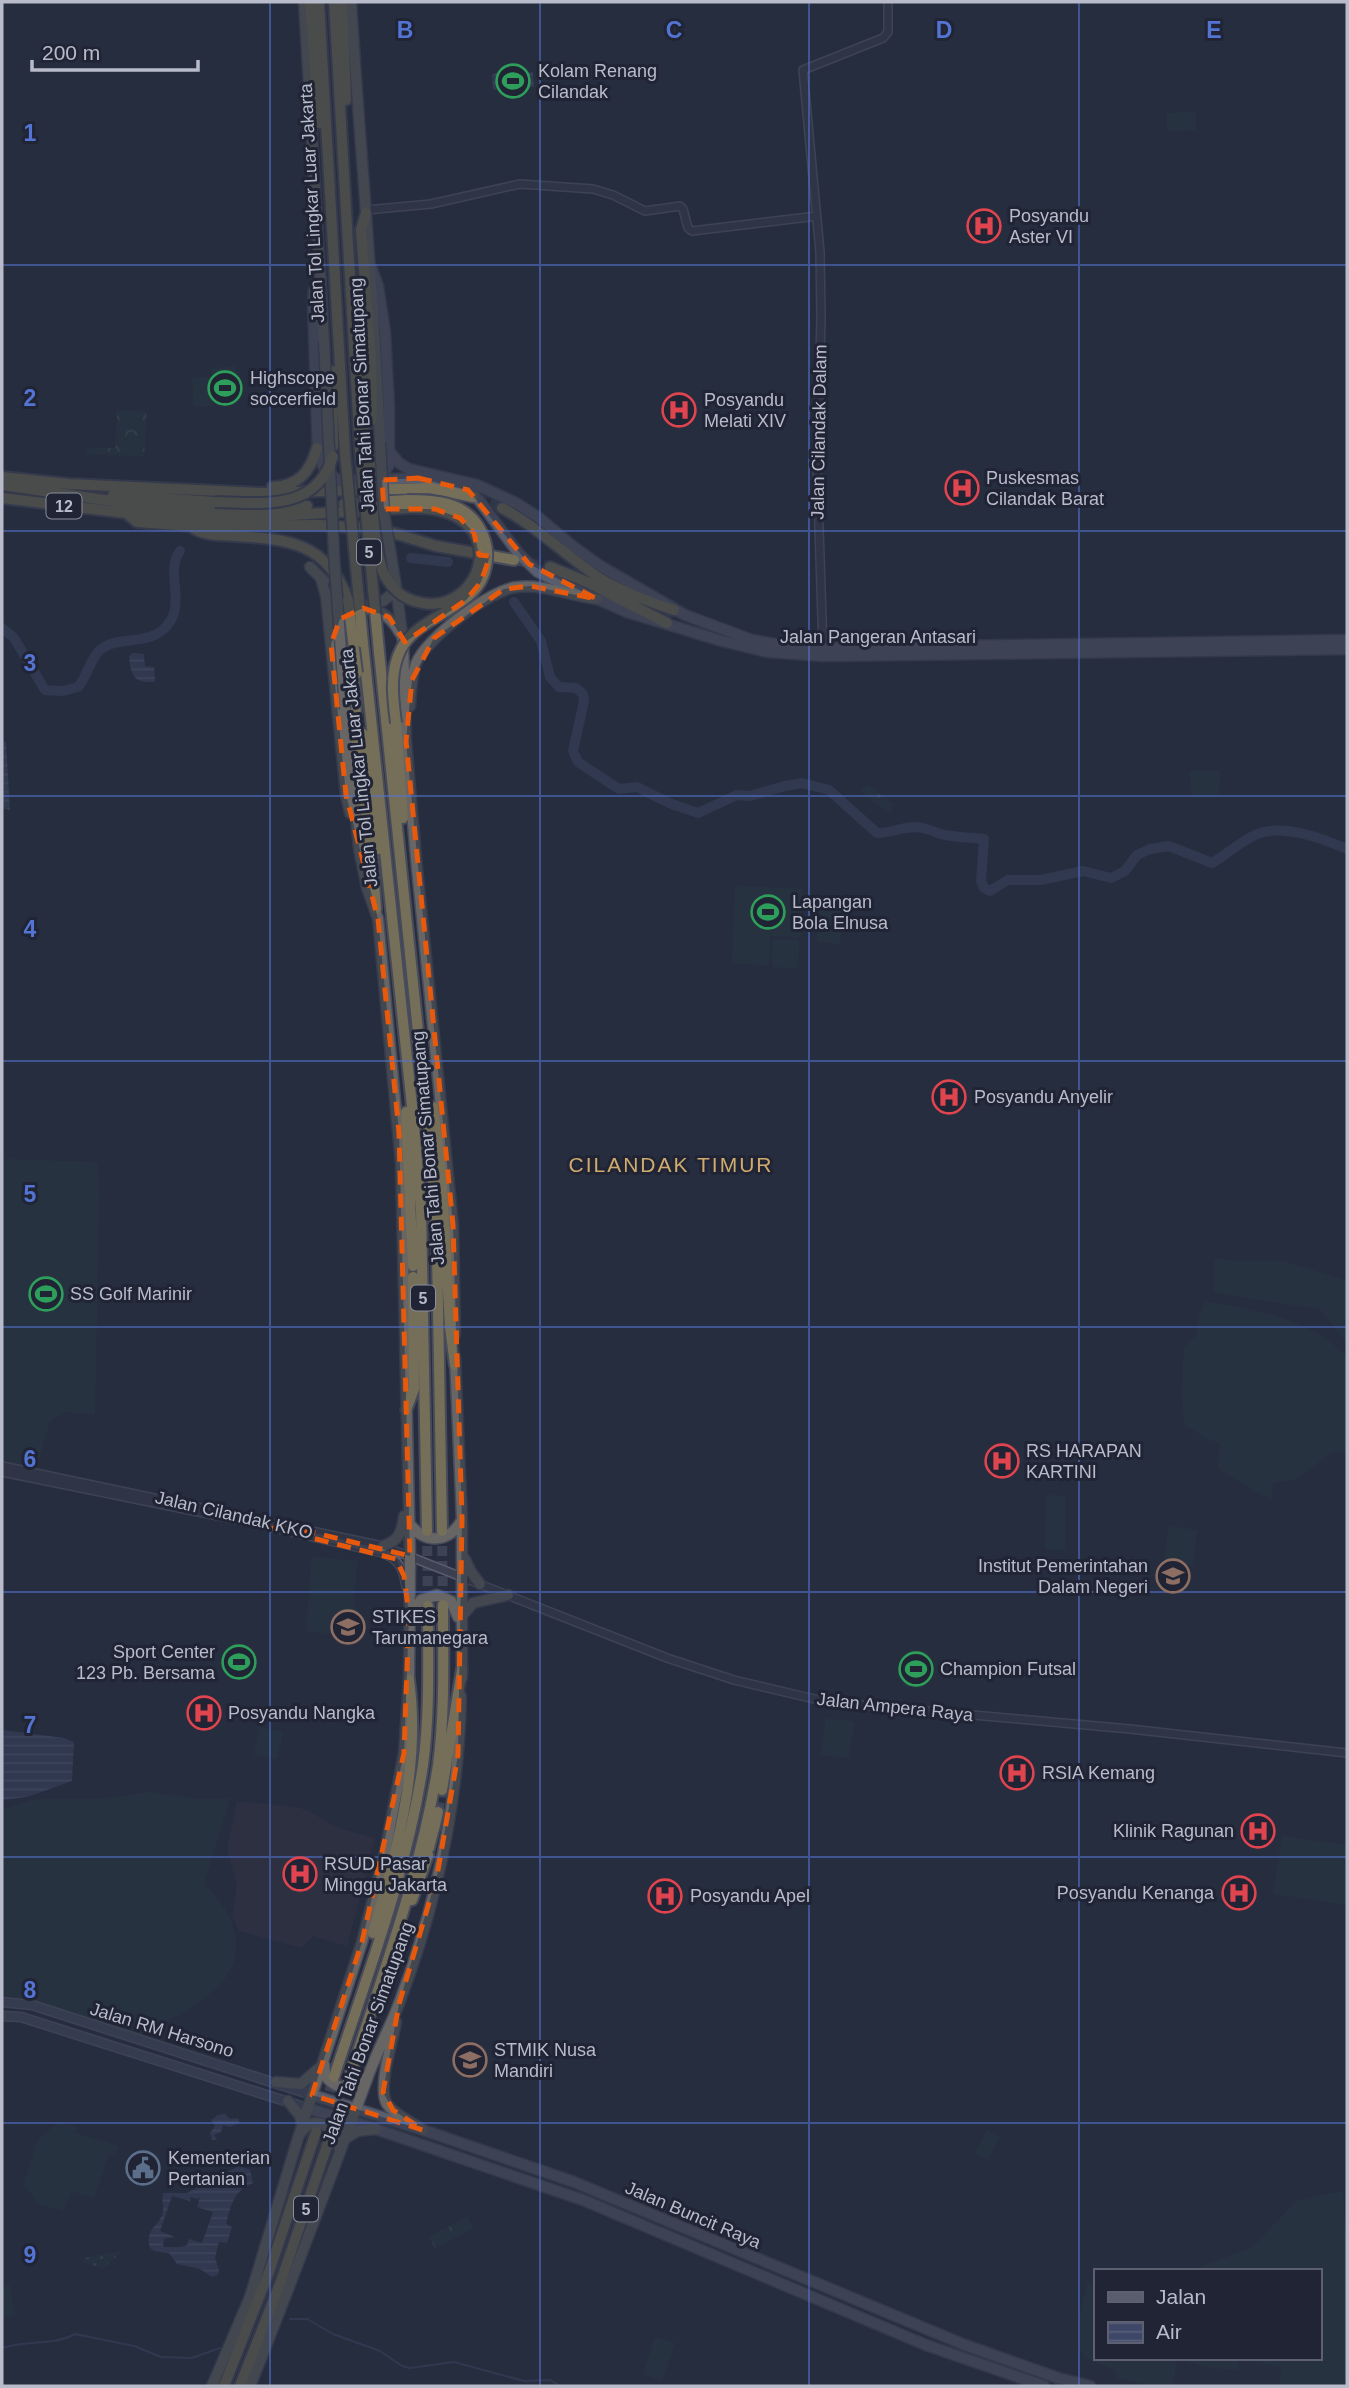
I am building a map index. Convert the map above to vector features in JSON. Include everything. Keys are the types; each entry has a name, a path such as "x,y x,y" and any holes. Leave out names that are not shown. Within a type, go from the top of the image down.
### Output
{"highway":[{"name":"Jalan Tahi Bonar Simatupang","path":"212,2386 250,2297 307,2108 362,1942 383,1861 401,1772 409,1679 410,1556 399,1132 376,909 367,888 359,847 345,709 304,2"},
{"path":"310,2 321,139 327,152"},
{"name":"Jalan Tol Lingkar Luar Jakarta","path":"319,2 334,282 335,305 332,314 339,454 374,745 421,1210 427,1531"},
{"name":"Jalan Tol Lingkar Luar Jakarta","path":"334,2 349,282 391,724 399,850 429,1140 437,1252 442,1531"},
{"path":"342,2 350,211 346,225"},
{"name":"Jalan Tahi Bonar Simatupang","path":"250,2386 418,1951 448,1819 458,1755 462,1670 462,1519 455,1364 453,1225 416,867 406,741 403,640 384,513 371,267 351,2"},
{"path":"366,211 362,230 371,359 372,418 367,425"},
{"path":"44,491 131,504 210,510 408,504 455,514 468,525 476,538 480,553 478,568 468,586 456,597 436,604 414,602 394,589 386,578 379,556 364,448 367,425 352,272 348,265"},
{"path":"334,282 349,282"},
{"path":"18,479 72,478 284,486 305,475 317,448"},
{"path":"44,491 215,502 256,503 289,500 303,495 328,472 339,454"},
{"path":"2,477 69,484 269,493 430,488 473,497"},
{"name":"12","path":"2,485 44,491"},
{"name":"12","path":"2,498 126,513"},
{"path":"126,513 224,518 442,502 470,515 485,538 487,564 481,582 471,595 418,630 402,648 396,663 391,724 408,877 408,893 404,898"},
{"path":"502,508 522,518 596,576 629,594 674,610"},
{"path":"126,513 137,522 191,526 380,528 463,552 514,560"},
{"path":"191,526 208,535 282,540 300,545 322,559 334,571 348,600 370,801 389,889"},
{"path":"310,567 354,605 385,614 396,626 403,640"},
{"path":"550,567 587,582 667,622"},
{"path":"321,579 326,596 346,795 359,847"},
{"path":"406,741 416,663 435,638 472,609 496,593 514,587 546,588 597,599"},
{"path":"331,644 337,622 354,605 375,604 387,598 396,588"},
{"path":"357,668 354,670 358,759 372,856 376,909"},
{"path":"385,852 399,850"},
{"path":"401,998 398,1015 405,1093 413,1272 414,1389 406,1410"},
{"path":"417,1014 438,1139 450,1327 455,1364"},
{"path":"383,1546 393,1543 400,1535 408,1499"},
{"path":"409,1524 423,1537 441,1539 457,1529 462,1519"},
{"path":"462,1548 469,1569 480,1584"},
{"path":"409,1610 428,1596 441,1595 454,1605 461,1632"},
{"path":"461,1617 473,1603 509,1595"},
{"path":"348,2082 402,1911 431,1804 442,1726 443,1605"},
{"path":"334,2077 391,1900 416,1805 427,1718 428,1606"},
{"path":"442,1790 462,1670"},
{"path":"344,2047 407,1798 412,1756 409,1679"},
{"path":"368,2021 384,1985 428,1852 438,1812"},
{"path":"399,2004 384,2097 396,2112 423,2130"},
{"path":"323,2061 326,2077 338,2087 354,2087 368,2077"},
{"path":"276,2082 301,2084 311,2078 323,2061"},
{"path":"288,2101 300,2116 302,2126"},
{"path":"298,2138 303,2129 311,2124 329,2127 336,2133 340,2155"},
{"path":"346,2139 358,2131 376,2129"},
{"name":"5","path":"224,2386 269,2272 316,2133"},
{"name":"5","path":"240,2386 293,2248 330,2137"},
{"path":"242,2343 256,2349"}],"main road":[{"path":"371,267 378,286 385,332 391,453 389,465 379,480"},
{"name":"Jalan Pangeran Antasari","path":"321,278 314,291 313,303 317,448 326,472 338,480 418,478 441,481 468,490 481,502 529,564 550,578 638,615 722,641 768,652 824,656 893,651"},
{"name":"Jalan Pangeran Antasari","path":"391,453 399,463 409,469 448,476 477,485 516,503 593,561 674,610 752,640 781,645 893,651 1347,649"},
{"name":"Jalan Pangeran Antasari","path":"909,651 1347,640"},
{"name":"Jalan RM Harsono","path":"2,2002 32,2005 312,2095"},
{"name":"Jalan RM Harsono","path":"2,2016 21,2017 307,2108"},
{"name":"Jalan Buncit Raya","path":"312,2095 581,2185 1056,2382 1090,2386"},
{"name":"Jalan Buncit Raya","path":"307,2108 583,2200 926,2346 1044,2386"}],"street":[{"name":"Jalan Cilandak Dalam","path":"822,648 817,468 821,318 817,216 803,70 883,38 888,32 888,2"},
{"path":"366,211 431,204 520,184 593,189 614,195 640,211 680,206 688,228 692,231 817,216"},
{"name":"Jalan Cilandak KKO","path":"2,1466 383,1546 462,1577"},
{"name":"Jalan Cilandak KKO","path":"2,1472 244,1518"},
{"name":"Jalan Cilandak KKO","path":"273,1525 397,1559 404,1576 409,1610"},
{"name":"Jalan Ampera Raya","path":"462,1577 689,1666 836,1704 916,1709 1347,1753"}],"highlighted area":[{"path":"418,478 468,490 529,564 597,599 530,586 504,589 434,638 412,680 406,741 453,1225 462,1519 458,1755 437,1876 399,2004 383,2092 393,2110 423,2130 312,2095 362,1942 404,1753 409,1615 404,1576 396,1559 272,1528 274,1523 410,1556 399,1132 378,919 346,795 331,644 340,619 363,608 389,617 405,642 466,600 481,582 490,556 479,555 474,533 460,518 435,509 384,509 382,480"}],"shaded area":[{"name":"RSUD Pasar Minggu Jakarta","path":"237,1801 297,1807 335,1827 375,1838 347,1946 313,1936 301,1948 239,1931 232,1916 237,1886 227,1849"}],"green space":[{"path":"1196,112 1196,130 1167,131 1167,113"},
{"path":"235,366 239,399 212,401 212,406 194,407 192,378 212,377 212,368"},
{"path":"117,410 147,412 144,456 86,454 87,448 115,448"},
{"path":"1220,770 1219,797 1192,798 1190,771"},
{"path":"868,785 894,804 890,814 861,791"},
{"name":"Lapangan Bola Elnusa","path":"735,886 803,889 801,937 770,936 769,965 732,964"},
{"path":"819,899 843,901 840,944 817,942"},
{"path":"773,939 799,940 798,968 772,967"},
{"path":"2,1159 98,1162 95,1415 66,1412 50,1421 36,1470 2,1462"},
{"path":"1214,1258 1283,1261 1347,1281 1347,1343 1320,1309 1214,1293"},
{"path":"1205,1302 1262,1312 1301,1325 1334,1345 1347,1358 1347,1451 1333,1452 1294,1480 1273,1483 1271,1500 1218,1469 1220,1443 1207,1439 1184,1424 1184,1347 1196,1337 1199,1316"},
{"path":"1046,1495 1065,1496 1065,1550 1045,1549"},
{"path":"1169,1526 1197,1530 1193,1565 1164,1561"},
{"path":"312,1557 357,1561 354,1605 359,1611 357,1636 306,1631"},
{"name":"Champion Futsal","path":"910,1649 929,1652 923,1689 903,1686"},
{"path":"826,1718 854,1722 849,1758 821,1755"},
{"path":"259,1727 283,1732 277,1759 254,1754"},
{"path":"150,1792 196,1799 230,1799 204,1884 226,1911 236,1940 236,1954 231,1969 222,1982 194,2005 149,2033 140,2035 13,1996 2,1996 2,1810 36,1799 102,1799"},
{"path":"1282,1836 1347,1845 1347,1905 1273,1894"},
{"path":"59,2121 77,2127 75,2133 118,2146 115,2155 109,2153 94,2198 71,2191 64,2211 39,2204 24,2185 37,2141"},
{"path":"987,2130 1000,2137 988,2159 975,2153"},
{"path":"1343,2191 1347,2232 1347,2375 1342,2386 1280,2386 1281,2367 1249,2360 1321,2360 1321,2269 1199,2269 1252,2248 1296,2201"},
{"path":"467,2217 473,2228 435,2248 429,2237"},
{"path":"122,2251 103,2269 82,2261 84,2258"},
{"path":"1088,2282 1094,2284 1094,2360 1177,2360 1172,2386 1152,2386 1116,2377 1116,2370 1086,2357 1078,2341 1079,2321"},
{"path":"10,2286 15,2315 2,2317 2,2287"},
{"path":"655,2337 675,2343 662,2381 643,2374"},
{"path":"1181,2360 1238,2360 1238,2370 1212,2368"}],"water":[{"name":"Kolam Renang Cilandak","path":"508,70 512,74 533,72 534,87 493,90 492,75"},
{"path":"133,653 144,654 145,666 154,667 155,682 134,677 129,656"},
{"path":"2,738 6,743 10,810 2,808"},
{"path":"3,1730 64,1738 74,1742 72,1781 27,1797 2,1800"},
{"path":"225,2114 230,2119 238,2118 240,2123 230,2127 223,2125 221,2132 214,2135 217,2139 212,2140 210,2133 215,2126 211,2120"},
{"path":"239,2166 250,2170 253,2183 241,2190 234,2199 226,2224 232,2227 227,2243 219,2242 215,2258 218,2275 212,2277 200,2269 177,2264 169,2253 150,2248 149,2236 162,2216 163,2193 187,2193","holes":["172,2196 190,2201 191,2197 200,2197 197,2207 213,2212 202,2243 189,2239 187,2245 165,2247 164,2239 175,2237 160,2231"]}],"waterway":[{"path":"2,628 14,638 45,690 63,691 78,687 94,658 107,645 154,636 169,623 175,605 174,568 180,551"},
{"path":"411,558 448,562"},
{"path":"514,602 541,641 550,677 559,687 576,688 583,694 584,701 573,751 578,762 619,789 637,787 669,803 698,813 737,795 750,796 802,783 829,790 877,833 916,827 949,836 984,839 981,881 984,888 990,891 1008,880 1041,880 1083,871 1111,878 1125,871 1137,855 1150,849 1169,846 1212,863 1249,838 1266,832 1302,833 1347,849"},
{"path":"290,2319 307,2319 333,2334 380,2351 402,2366 410,2368 454,2362 524,2381 550,2380 560,2386"},
{"path":"3,2348 58,2340 75,2334 134,2346 161,2357 192,2358 220,2348"}],"tunnel":[{"path":"476,498 502,508"},
{"path":"514,560 550,567"},
{"path":"427,1531 428,1606"},
{"path":"442,1531 443,1605"},
{"path":"438,1812 442,1790"},
{"path":"320,2120 334,2077"},
{"path":"330,2137 348,2082"}],"place":[{"name":"Kolam Renang Cilandak","path":"513,81"},
{"name":"Posyandu Aster VI","path":"984,226"},
{"name":"Highscope soccerfield","path":"225,388"},
{"name":"Posyandu Melati XIV","path":"679,410"},
{"name":"Puskesmas Cilandak Barat","path":"962,488"},
{"name":"Lapangan Bola Elnusa","path":"768,912"},
{"name":"Posyandu Anyelir","path":"949,1097"},
{"name":"SS Golf Marinir","path":"46,1294"},
{"name":"RS HARAPAN KARTINI","path":"1002,1461"},
{"name":"Institut Pemerintahan Dalam Negeri","path":"1173,1576"},
{"name":"STIKES Tarumanegara","path":"348,1627"},
{"name":"Sport Center 123 Pb. Bersama","path":"239,1662"},
{"name":"Champion Futsal","path":"916,1669"},
{"name":"Posyandu Nangka","path":"204,1713"},
{"name":"RSIA Kemang","path":"1017,1773"},
{"name":"Klinik Ragunan","path":"1258,1831"},
{"name":"RSUD Pasar Minggu Jakarta","path":"300,1874"},
{"name":"Posyandu Kenanga","path":"1239,1893"},
{"name":"Posyandu Apel","path":"665,1896"},
{"name":"STMIK Nusa Mandiri","path":"470,2060"},
{"name":"Kementerian Pertanian","path":"143,2168"}],"district":[{"name":"CILANDAK TIMUR","path":"671,1165"}]}
